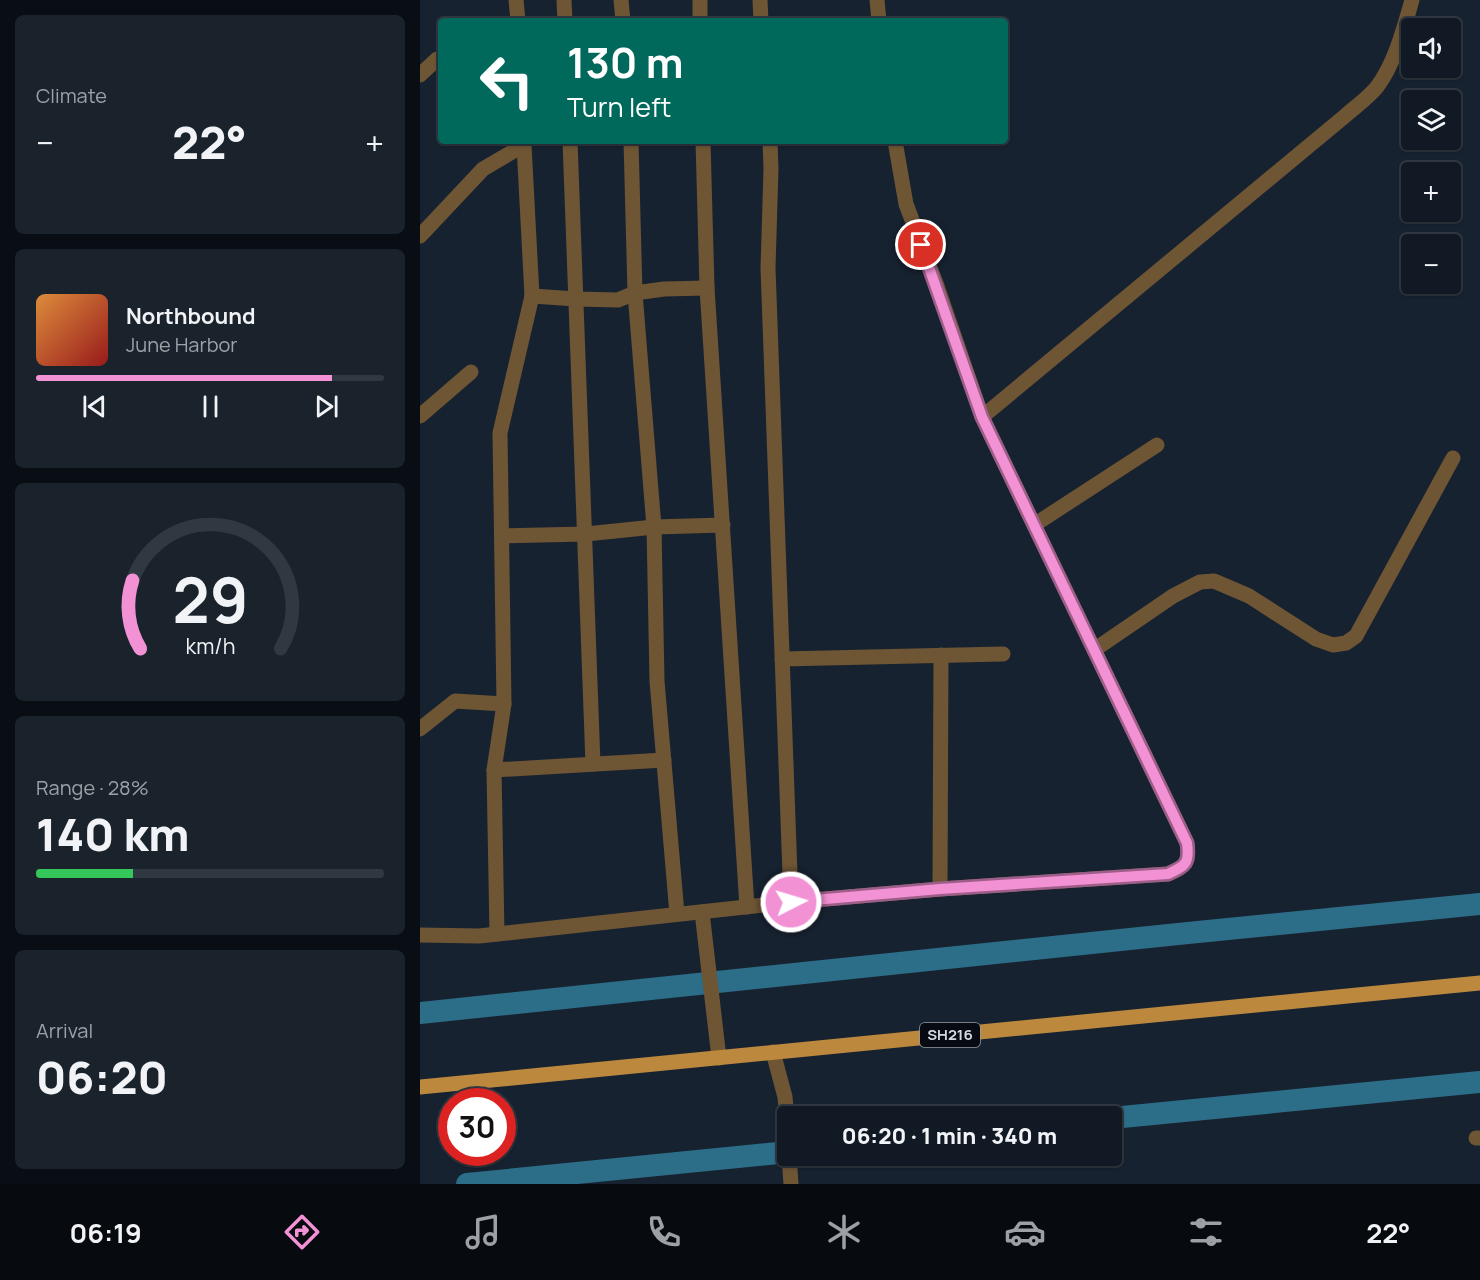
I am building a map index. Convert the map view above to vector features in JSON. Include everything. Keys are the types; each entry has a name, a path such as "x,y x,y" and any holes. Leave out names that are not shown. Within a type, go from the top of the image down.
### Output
{"main road":[{"name":"SH216","path":"420,1087 1480,983"}],"street":[{"path":"516,0 518,18"},
{"path":"564,0 565,18"},
{"path":"621,0 622,18"},
{"path":"700,0 700,18"},
{"path":"760,0 761,18"},
{"path":"877,0 879,18"},
{"path":"982,417 1376,88 1396,49 1412,0"},
{"path":"420,75 437,59"},
{"path":"420,236 483,169 522,144"},
{"path":"497,934 494,771 504,704 500,434 532,296 524,144"},
{"path":"570,144 593,764"},
{"path":"631,144 635,293 654,527 657,681 677,914"},
{"path":"703,144 707,288 747,907"},
{"path":"770,144 768,268 791,902"},
{"path":"420,935 479,936 791,902 940,889 1168,874 1184,866 1189,856 1187,843 982,417 906,204 896,144"},
{"path":"532,296 618,300 635,293 664,289 707,288"},
{"path":"420,416 471,372"},
{"path":"1034,525 1157,445"},
{"path":"1094,650 1173,596 1200,582 1214,581 1249,596 1316,639 1333,645 1346,643 1356,636 1453,458"},
{"path":"502,536 586,534 654,527 723,525"},
{"path":"782,659 1003,654"},
{"path":"940,889 941,655"},
{"path":"420,729 455,700 504,704"},
{"path":"494,771 664,760"},
{"path":"702,912 719,1058"},
{"path":"774,1052 786,1106"},
{"path":"790,1166 791,1184"}],"waterway":[{"path":"420,1013 1480,904"},
{"path":"1122,1117 1480,1082"},
{"path":"467,1184 777,1153"}],"route":[{"path":"791,902 940,889 1168,874 1184,866 1189,856 1187,843 982,417 921,245"}]}
